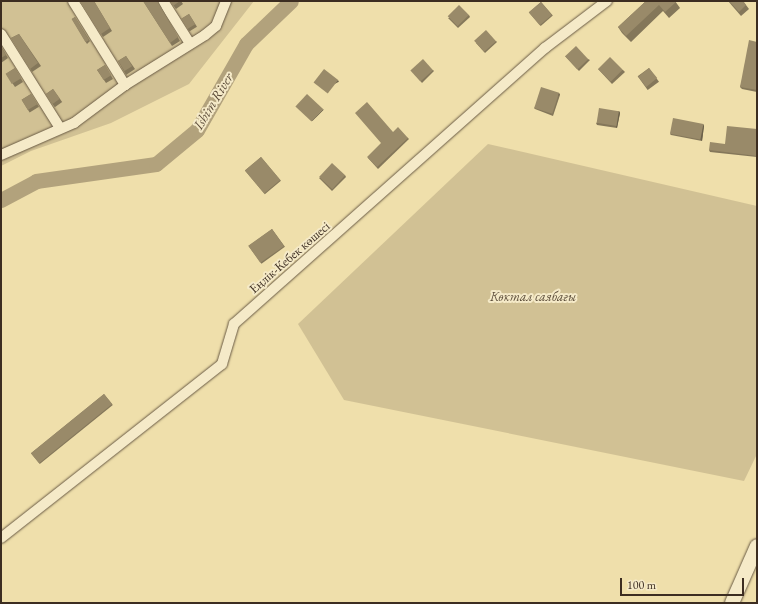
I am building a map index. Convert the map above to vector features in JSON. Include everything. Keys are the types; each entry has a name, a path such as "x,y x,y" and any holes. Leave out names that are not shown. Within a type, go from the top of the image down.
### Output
{"street":[{"path":"73,1 125,85"},
{"path":"163,1 189,42"},
{"path":"1,154 74,123 125,85 189,42 216,26 226,1"},
{"name":"Еңлік-Кебек көшесі","path":"1,538 222,364 234,324 545,48 607,1"},
{"path":"1,34 60,128"},
{"path":"732,603 757,546"}],"green space":[{"path":"1,1 254,1 189,84 111,123 31,151 1,166"},
{"name":"Көктал саябағы","path":"488,144 757,206 757,454 744,481 344,400 298,324"}],"building":[{"path":"79,1 94,1 110,28 101,34"},
{"path":"143,1 157,1 178,37 170,43"},
{"path":"170,1 180,1 173,6"},
{"path":"646,1 676,2 665,12 659,5 626,36 618,27"},
{"path":"729,1 743,1 746,5 739,12"},
{"path":"541,2 552,15 540,25 529,12"},
{"path":"459,5 469,15 458,26 448,16"},
{"path":"189,14 195,24 187,29 181,19"},
{"path":"75,17 89,40 85,42 72,19"},
{"path":"486,30 496,41 484,52 474,41"},
{"path":"19,34 38,63 30,69 11,38"},
{"path":"749,40 757,42 757,90 740,87"},
{"path":"576,46 588,59 577,69 565,56"},
{"path":"1,47 6,55 1,58"},
{"path":"126,56 132,66 124,71 118,61"},
{"path":"610,57 623,70 611,82 598,69"},
{"path":"423,59 433,70 420,82 410,70"},
{"path":"105,65 111,75 103,80 97,70"},
{"path":"15,68 21,78 12,84 6,74"},
{"path":"649,68 657,78 646,87 638,77"},
{"path":"324,69 338,80 328,93 314,82"},
{"path":"541,87 559,93 552,114 534,108"},
{"path":"53,89 60,99 53,104 46,94"},
{"path":"31,94 37,104 28,110 22,100"},
{"path":"307,94 323,109 311,121 295,106"},
{"path":"367,102 393,132 398,127 408,138 377,167 367,157 381,143 355,113"},
{"path":"599,108 619,111 616,126 597,123"},
{"path":"673,118 703,124 700,140 670,134"},
{"path":"727,126 757,129 757,156 709,150 710,142 725,144"},
{"path":"261,157 280,180 264,193 245,170"},
{"path":"332,163 345,175 332,189 319,177"},
{"path":"272,229 284,246 260,263 248,246"},
{"path":"104,394 112,404 39,463 31,453"}],"waterway":[{"name":"Ishim River","path":"1,200 36,181 156,164 197,130 246,44 291,1"}]}
